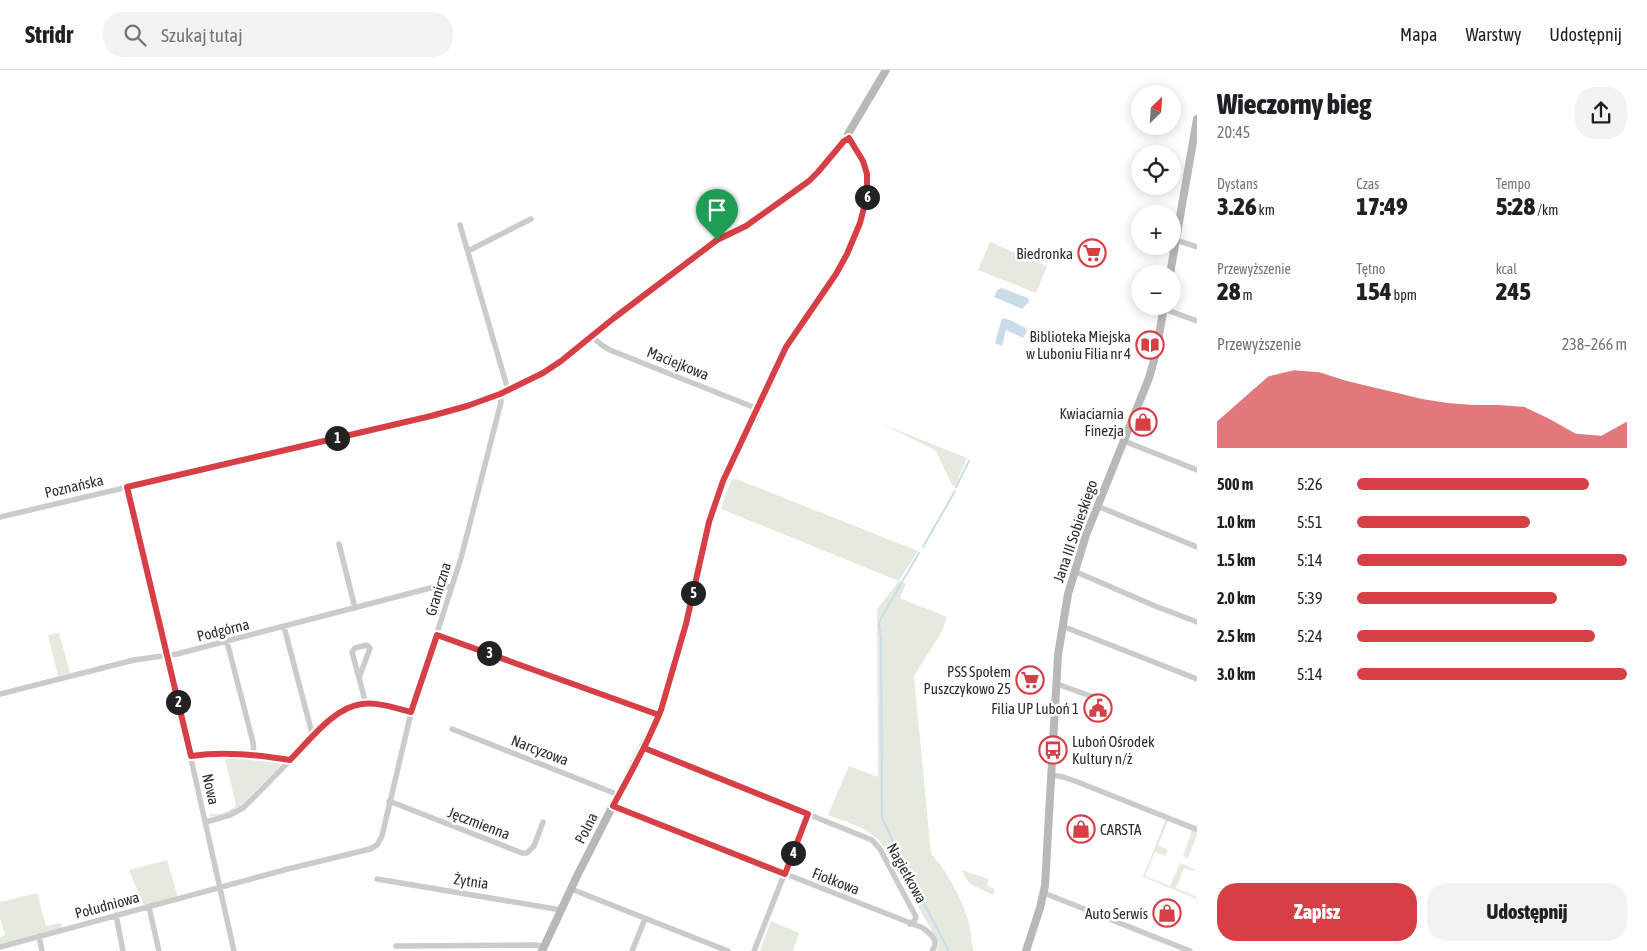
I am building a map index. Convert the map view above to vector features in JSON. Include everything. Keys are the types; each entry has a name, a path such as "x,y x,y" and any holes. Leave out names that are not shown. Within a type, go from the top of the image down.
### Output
{"street":[{"name":"Poznańska","path":"0,517 431,416 467,406 508,390 551,368 714,242 746,226 805,184 818,172 842,143 849,138 850,130 886,70"},
{"path":"1181,213 1197,119"},
{"name":"Polna","path":"543,949 571,889 644,748 659,715 686,624 713,508 728,468 758,409 788,343 836,274 860,223 867,196 867,174 863,161 849,138"},
{"path":"468,251 532,219"},
{"path":"460,224 508,390"},
{"path":"1181,242 1197,247"},
{"name":"Jana III Sobieskiego","path":"1026,951 1044,893 1062,626 1081,547 1150,374 1163,315"},
{"path":"1181,315 1197,321"},
{"name":"Maciejkowa","path":"591,336 610,350 758,409"},
{"name":"Graniczna","path":"374,847 381,839 411,712 461,558 501,402 500,394"},
{"path":"1124,441 1197,470"},
{"name":"Nowa","path":"127,487 168,656 234,951"},
{"path":"1097,506 1197,546"},
{"path":"339,544 355,608"},
{"path":"1074,572 1197,622"},
{"name":"Podgórna","path":"0,694 134,660 168,656 227,642 441,586 451,587"},
{"path":"1062,626 1197,679"},
{"path":"284,627 313,737"},
{"path":"437,635 659,715"},
{"path":"227,642 253,742 254,755"},
{"path":"359,678 370,648 367,645 352,650 359,678 366,704"},
{"path":"1057,684 1099,699"},
{"path":"206,822 239,811 313,737 342,711 350,707 366,704 411,712"},
{"name":"Narcyzowa","path":"452,729 619,795"},
{"name":"Nagietkowa","path":"644,748 864,836 876,843 916,916 915,920 910,924"},
{"path":"191,756 212,753 254,755 290,760"},
{"path":"1052,776 1067,778 1196,829"},
{"name":"Jęczmienna","path":"389,801 522,852 527,852 534,846 543,822"},
{"name":"Fiołkowa","path":"613,806 922,928 933,937 935,942 932,951"},
{"path":"754,951 808,814"},
{"name":"Południowa","path":"0,947 374,847"},
{"name":"Żytnia","path":"377,879 499,898 561,910"},
{"path":"571,889 728,951"},
{"path":"1044,893 1190,951"},
{"path":"149,907 158,951"},
{"path":"116,915 123,951"},
{"path":"632,951 645,919"},
{"path":"39,936 42,951"},
{"path":"396,946 536,945 543,949"}],"shaded area":[{"path":"990,242 1047,266 1036,293 978,270"},
{"path":"882,424 967,458 955,486 952,485 937,453 933,449"},
{"path":"736,479 918,551 899,581 721,509 731,480"},
{"path":"899,581 906,584 900,598 947,617 941,633 914,676 931,854 948,876 962,903 969,924 974,951 937,951 939,943 880,841 862,828 828,815 849,766 878,777 877,609"},
{"path":"59,633 70,673 58,676 48,635"},
{"path":"215,756 250,757 279,761 281,765 241,806 230,812 211,817 209,813 220,814 236,806 225,758"},
{"path":"1166,819 1197,831 1197,835 1188,858 1183,856 1192,831 1168,821 1158,845 1168,850 1165,856 1155,852 1145,876 1170,886 1180,863 1194,869 1193,871 1184,868 1176,888 1197,897 1197,899 1143,877"},
{"path":"167,860 178,898 144,906 129,870"},
{"path":"961,870 989,879 987,886 995,889 993,895 970,884"},
{"path":"37,893 46,926 61,923 62,928 0,945 0,937 5,935 0,918 0,902"},
{"path":"771,921 799,933 793,951 760,951"}],"water":[{"path":"1002,288 1028,298 1029,302 1022,309 994,297 997,290"},
{"path":"1002,318 1026,328 1027,331 1023,338 1006,330 1002,346 995,343"}],"waterway":[{"path":"956,487 969,461"},
{"path":"923,547 955,491"},
{"path":"912,881 882,818 881,639 879,624 919,553"},
{"path":"915,887 949,951"}],"place":[{"name":"Biedronka","path":"1092,253"},
{"name":"Biblioteka Miejska w Luboniu Filia nr 4","path":"1150,345"},
{"name":"Kwiaciarnia Finezja","path":"1143,422"},
{"name":"PSS Społem Puszczykowo 25","path":"1030,680"},
{"name":"Filia UP Luboń 1","path":"1098,708"},
{"name":"Luboń Ośrodek Kultury n/ż","path":"1053,750"},
{"name":"CARSTA","path":"1081,829"},
{"name":"Auto Serwis","path":"1167,913"}],"route":[{"path":"717,240 593,334 561,361 500,394 431,416 127,487 191,756 217,753 254,755 290,760 332,718 350,707 372,704 411,712 437,635 461,642 659,715 654,727 644,748 808,814 785,874 613,806 654,727 656,722 659,715 661,710 686,624 709,522 728,468 755,416 782,354 797,329 836,274 859,227 866,203 868,182 865,164 849,138 844,141 809,181 746,226 717,240"}]}
